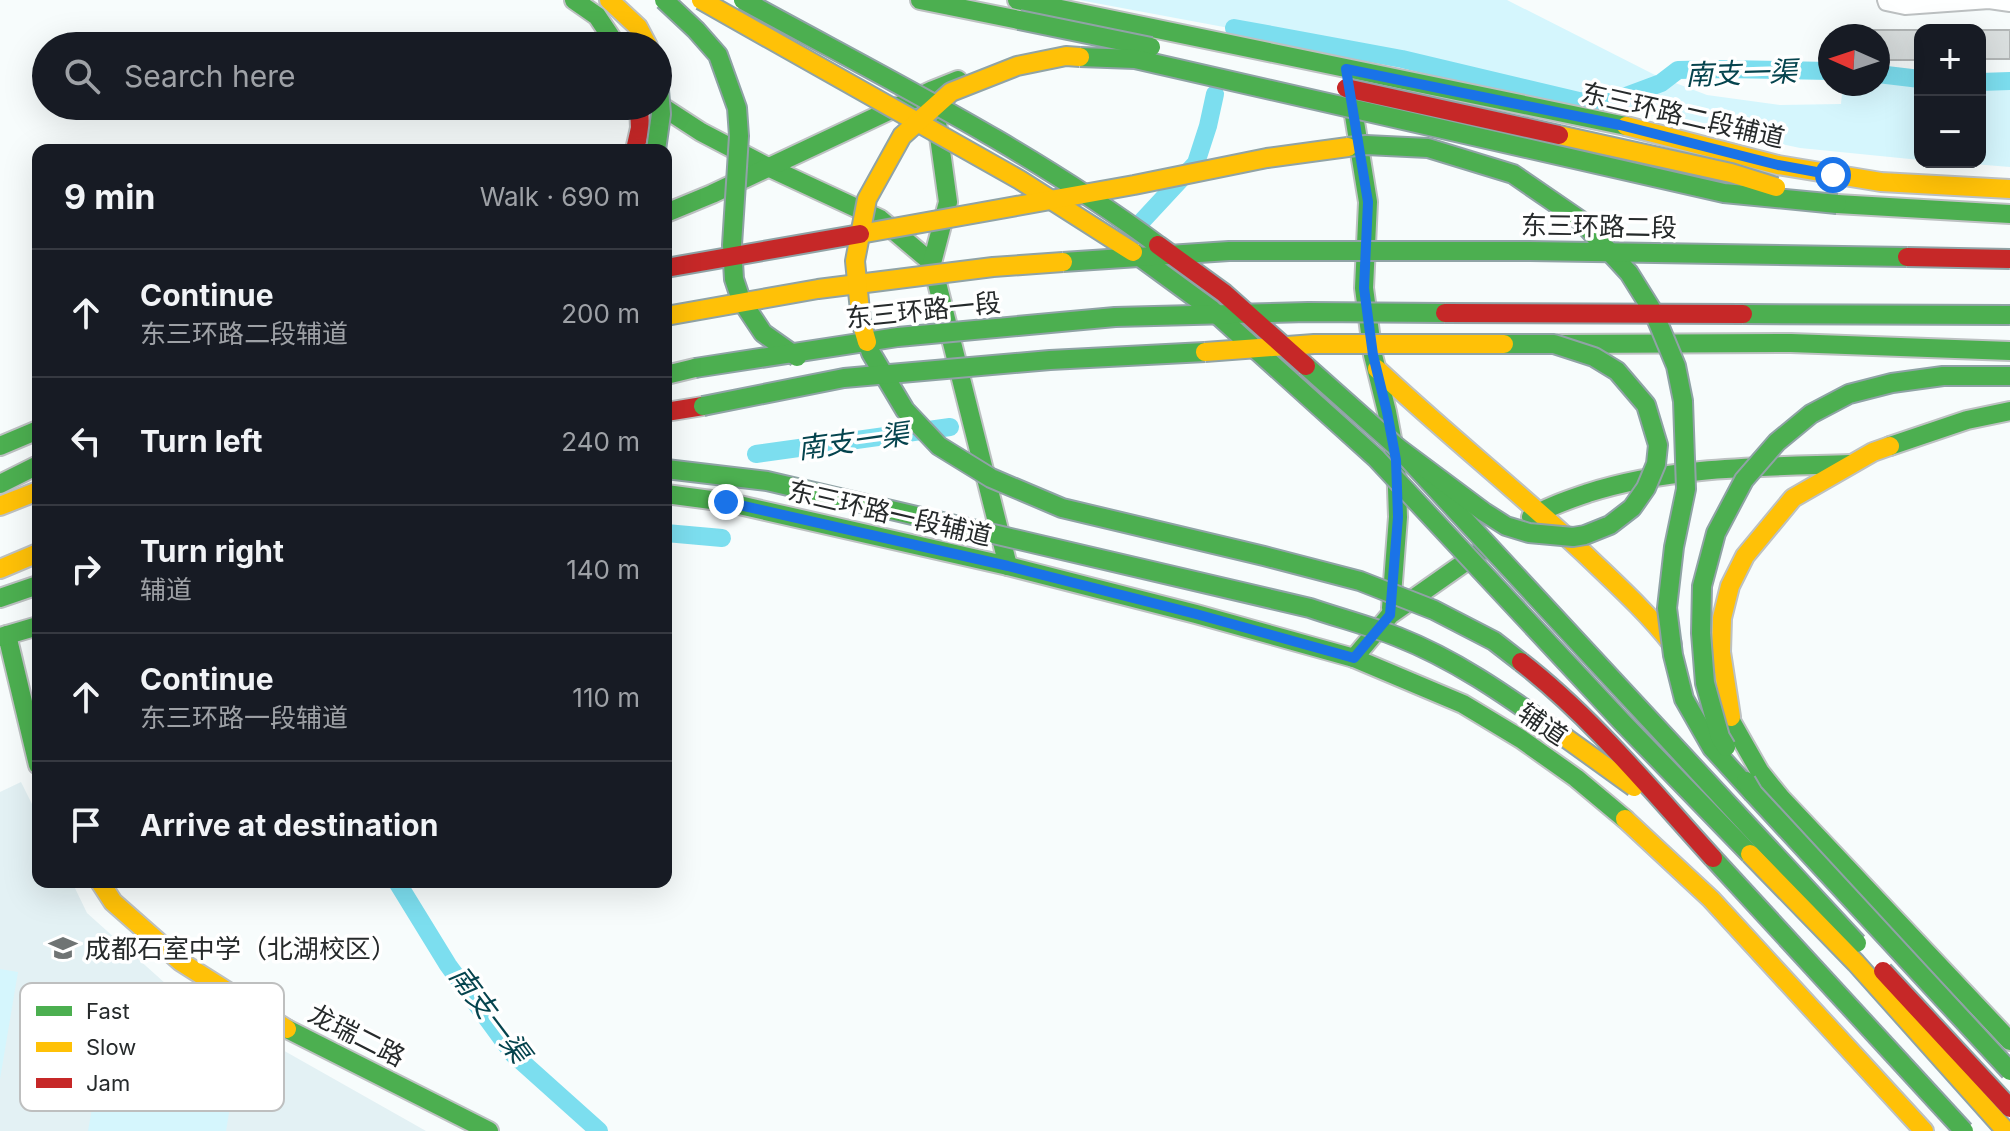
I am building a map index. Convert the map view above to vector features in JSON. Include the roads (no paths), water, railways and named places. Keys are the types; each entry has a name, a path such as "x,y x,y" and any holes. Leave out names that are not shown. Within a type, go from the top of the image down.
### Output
{"main road":[{"path":"574,0 597,16 608,32"},
{"path":"609,0 641,32"},
{"path":"664,0 718,55 737,108 739,136 732,245 734,279 741,300 763,333 800,360 844,378"},
{"path":"701,0 1020,180 1118,241 1211,309 1376,458 1622,722 1856,963 2006,1131"},
{"path":"743,0 992,137 1110,209 1224,293 1397,447 1484,512 1506,526 1529,533 1573,537 1610,525 1632,508 1646,488 1656,464 1658,445 1646,405 1617,371 1594,357 1554,344"},
{"path":"920,0 1268,71"},
{"name":"东三环路二段辅道","path":"1017,0 1620,125 1778,165 1881,182 2010,189"},
{"path":"672,211 989,67 1129,23"},
{"path":"1964,1131 1592,726 1544,680 1494,641 1434,610 1360,581 1062,508 991,478 939,446 905,410 885,379 871,353 861,321 855,261 867,199 902,136 951,92 1017,66 1066,56 1135,59 1724,193 1837,204 2010,214"},
{"path":"1346,69 1368,202 1364,288 1373,355 1396,460 1398,517 1390,615"},
{"path":"1330,85 1731,173 1837,204"},
{"path":"933,90 948,202 932,263 1008,566"},
{"path":"672,113 768,167 880,219 932,263"},
{"path":"636,144 640,120"},
{"path":"658,144 661,120"},
{"path":"672,267 1134,185 1267,158 1366,145 1428,148 1513,174 1580,220 1629,273 1654,313 1676,366 1683,401 1686,489 1674,547 1667,608 1673,655 1684,699 1712,748 2010,1071"},
{"name":"东三环路二段","path":"1188,254 1229,251 1530,251 2010,259"},
{"name":"东三环路一段","path":"672,315 818,289 993,267 1188,254"},
{"name":"东三环路一段","path":"672,374 898,337 1115,317 1339,312 2010,315"},
{"path":"672,411 844,378 1050,360 1314,344 1791,343 2010,351"},
{"path":"1377,369 1539,511 1662,631 1731,721 1760,772 1781,798 2010,1041"},
{"path":"1753,793 1720,737 1705,683 1701,633 1702,586 1716,533 1744,480 1777,442 1811,414 1849,394 1892,383 1943,376 2010,376"},
{"path":"1731,721 1721,652 1722,618 1730,586 1745,556 1793,498 1873,452 1967,420 2010,411"},
{"path":"0,446 32,433"},
{"path":"1397,447 2010,1108"},
{"path":"1354,658 1390,615 1539,511 1596,490 1641,479 1724,469 1850,464"},
{"path":"0,484 32,468"},
{"path":"672,470 767,481 811,491 1310,608 1398,637 1453,663 1502,692 1675,816"},
{"path":"0,506 32,493"},
{"name":"东三环路一段辅道","path":"672,495 726,502 1008,566"},
{"path":"0,569 32,556"},
{"name":"辅道","path":"1008,566 1354,658 1463,704 1521,739 1576,778 1639,831 1711,899 1924,1131"},
{"path":"0,598 32,587"},
{"path":"0,607 32,600"},
{"path":"32,628 4,636 32,742"},
{"name":"龙瑞二路","path":"104,888 113,902 181,962 214,983"},
{"name":"龙瑞二路","path":"284,1027 489,1131"}],"street":[{"path":"1885,0 1886,3 1905,7 1989,0 2010,4"}],"waterway":[{"name":"南支一渠","path":"1234,28 1402,59 1579,101 1610,102 1661,83 1678,70 1818,71"},
{"name":"南支一渠","path":"1890,75 1914,78"},
{"name":"南支一渠","path":"1986,82 2010,81"},
{"name":"南支一渠","path":"1131,233 1196,163 1215,94"},
{"name":"南支一渠","path":"756,454 950,427"},
{"name":"南支一渠","path":"672,534 722,538"},
{"name":"南支一渠","path":"401,888 448,965 513,1054 599,1131"}],"place":[{"name":"成都石室中学（北湖校区）","path":"63,948"}]}
